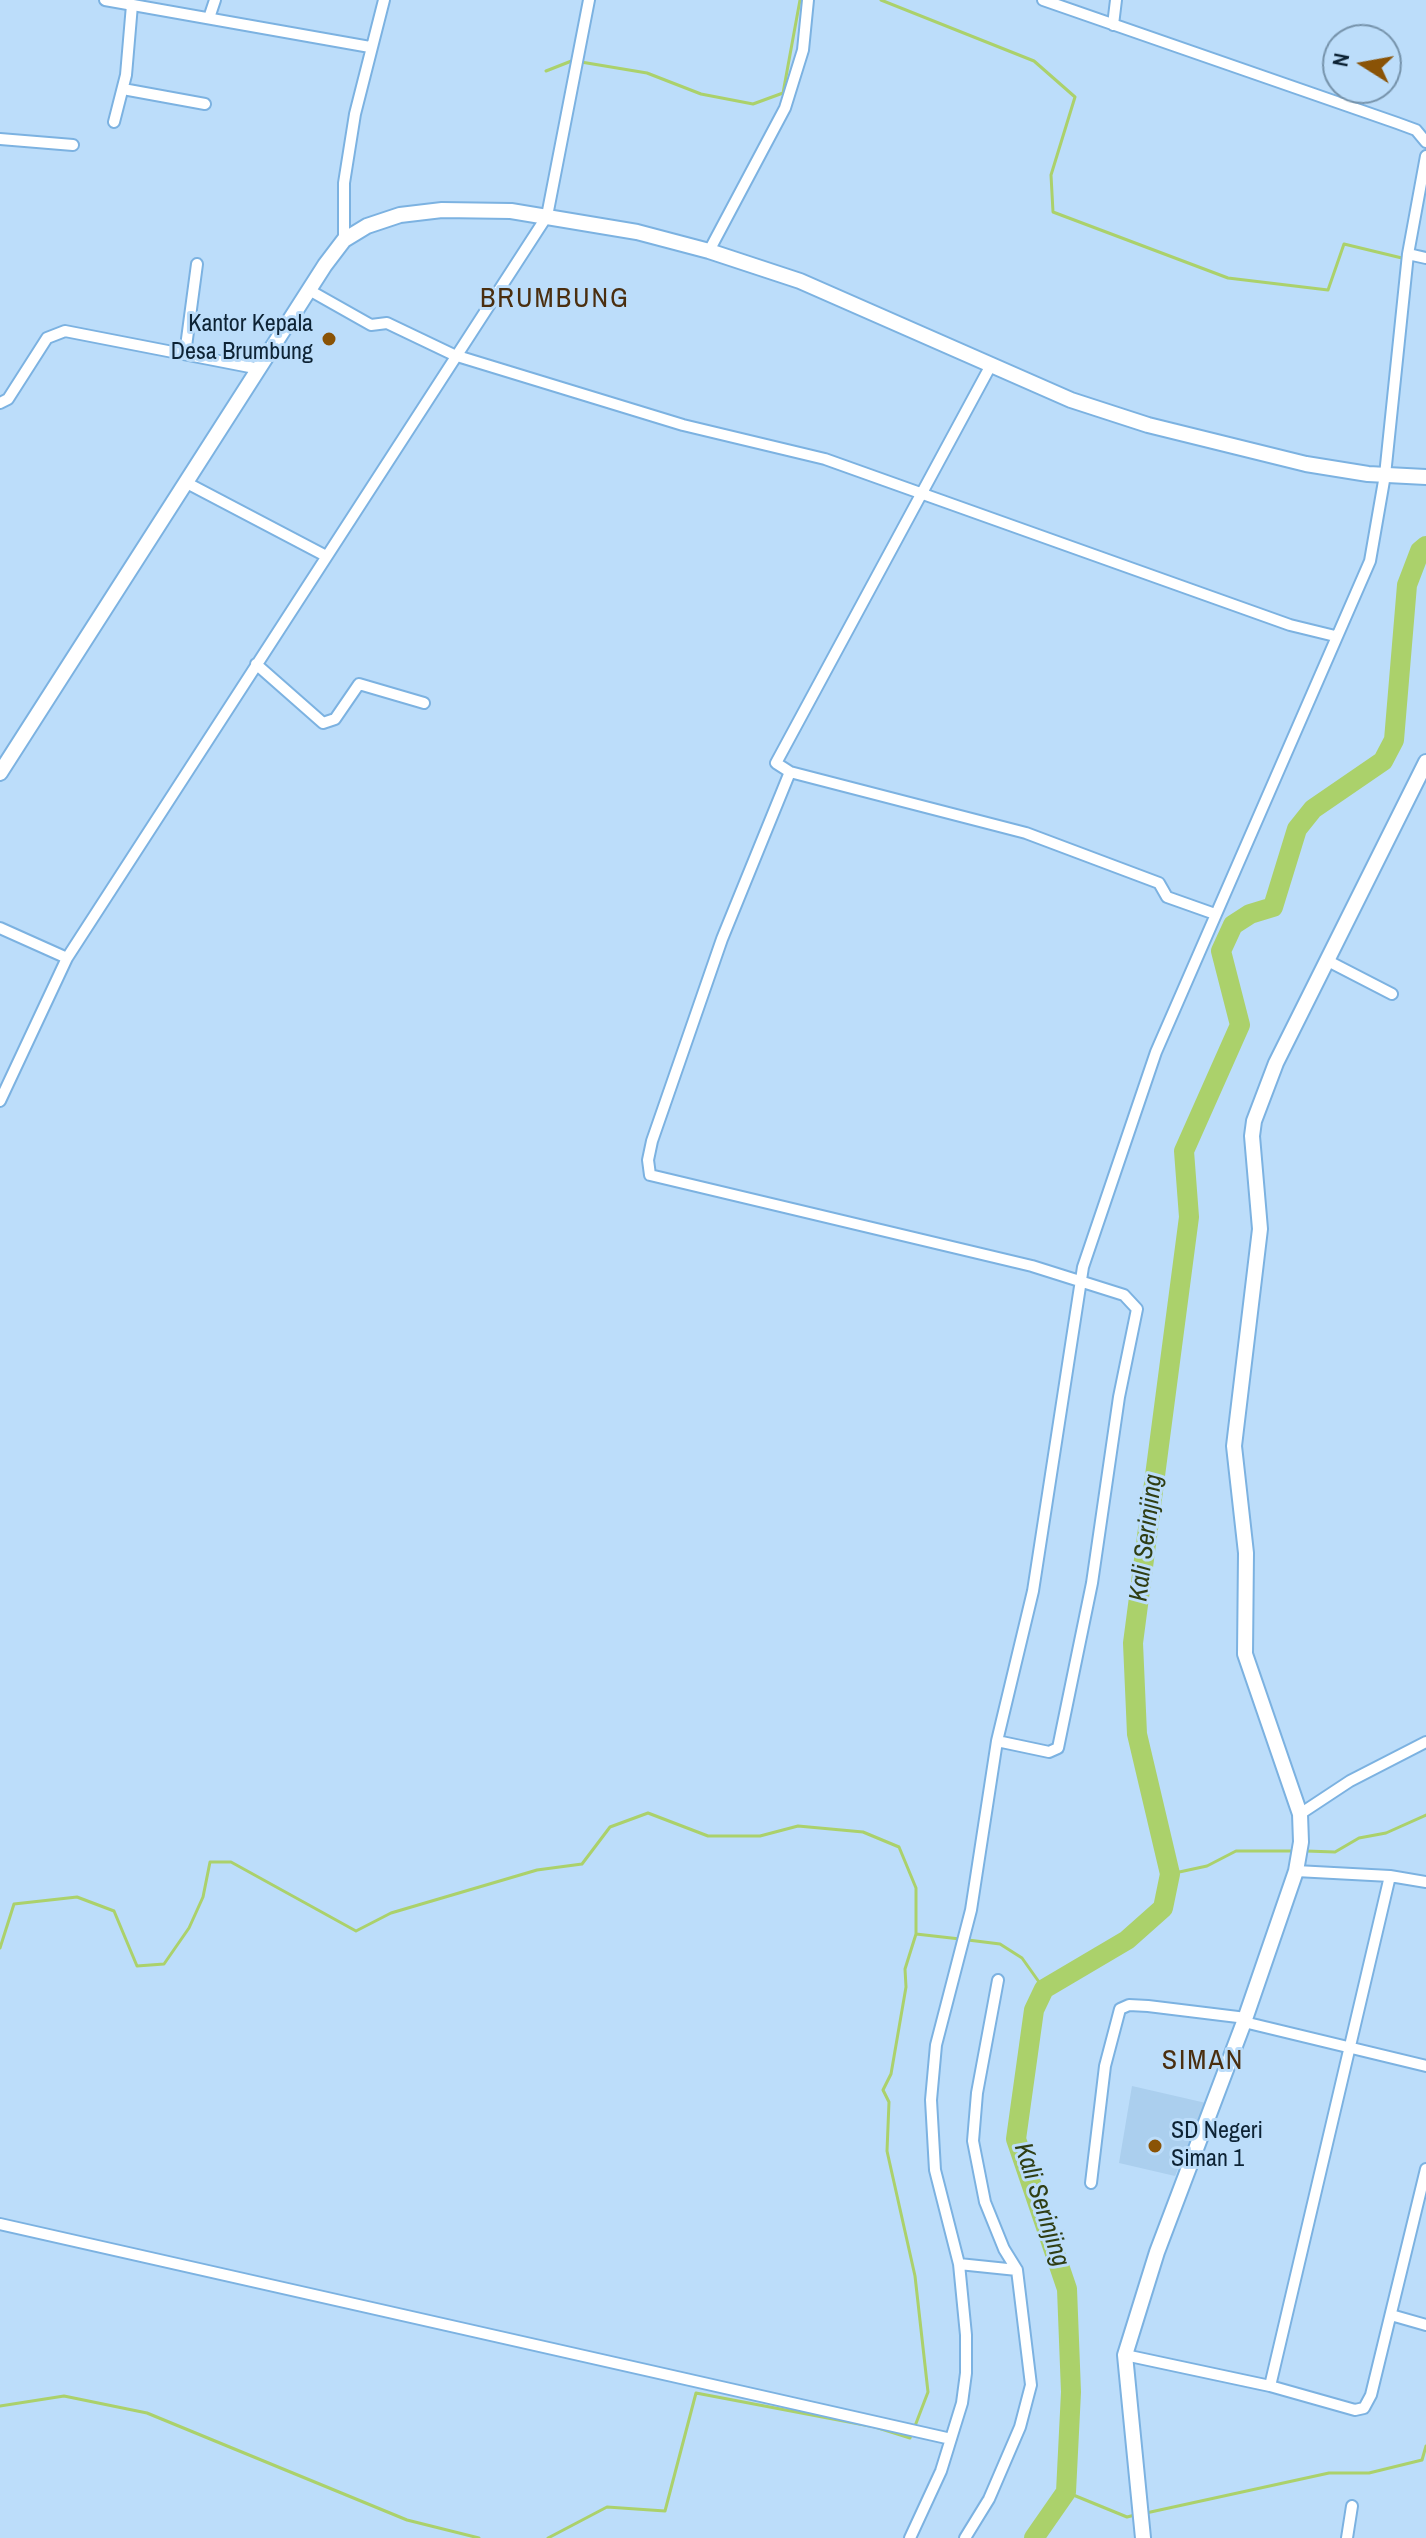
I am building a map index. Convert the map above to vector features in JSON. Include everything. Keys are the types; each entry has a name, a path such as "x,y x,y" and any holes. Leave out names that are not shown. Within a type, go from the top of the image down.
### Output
{"main road":[{"path":"0,773 344,240 367,226 400,215 479,209 547,216 637,232 709,251 800,281 1071,400 1148,425 1306,464 1385,475 1426,477"},
{"path":"1143,2538 1125,2355 1157,2252 1245,2020 1297,1867 1301,1842 1300,1814 1245,1654 1246,1553 1234,1446 1260,1229 1254,1121 1276,1063 1426,762"}],"street":[{"path":"105,0 370,47"},
{"path":"209,18 215,0"},
{"path":"344,240 344,183 370,47 384,0"},
{"path":"0,1101 67,958 454,355 547,216 589,0"},
{"path":"709,251 785,108 803,50 808,0"},
{"path":"1043,0 1416,130 1426,142"},
{"path":"1113,25 1116,0"},
{"path":"114,122 116,103 123,89 132,5"},
{"path":"123,89 205,104"},
{"path":"0,139 73,145"},
{"path":"910,2538 951,2439 962,2403 967,2354 959,2264 935,2170 931,2100 936,2045 965,1934 997,1741 1033,1591 1086,1251 1156,1052 1370,561 1385,475 1407,258 1426,156"},
{"path":"1407,258 1426,258"},
{"path":"185,354 197,264"},
{"path":"309,290 371,325 387,323 454,355 683,425 825,459 1290,625 1335,636"},
{"path":"0,403 8,399 47,338 65,331 260,369"},
{"path":"991,365 777,755 779,768 1026,833 1159,883 1167,897 1215,914"},
{"path":"187,483 326,556"},
{"path":"256,664 323,723 335,719 359,684 424,703"},
{"path":"790,772 722,939 652,1141 648,1160 650,1175 1081,1280 1124,1295 1133,1302 1138,1316 1119,1397 1092,1583 1058,1748 1049,1752 997,1741"},
{"path":"0,928 67,958"},
{"path":"1328,961 1392,994"},
{"path":"1300,1814 1350,1781 1426,1742"},
{"path":"1297,1867 1426,1882"},
{"path":"1270,2386 1390,1876"},
{"path":"965,2538 989,2499 1020,2427 1031,2385 1017,2270 1004,2249 985,2202 973,2141 977,2093 998,1980"},
{"path":"1091,2183 1105,2066 1120,2009 1129,2005 1245,2020 1426,2066"},
{"path":"1125,2355 1270,2386 1355,2410 1364,2408 1371,2395 1426,2169"},
{"path":"0,2224 951,2439"},
{"path":"959,2264 1017,2270"},
{"path":"1391,2315 1426,2325"},
{"path":"1347,2538 1352,2506"}],"shaded area":[{"name":"SD Negeri Siman 1","path":"1132,2086 1206,2103 1175,2176 1119,2163"}],"waterway":[{"path":"581,62 647,73 701,94 753,104 783,93 800,0"},
{"path":"881,0 1034,61 1075,97 1051,175 1053,212 1228,278 1328,290 1344,244 1406,259"},
{"path":"546,71 574,60"},
{"name":"Kali Serinjing","path":"1034,2538 1066,2492 1071,2392 1067,2289 1016,2139 1034,2010 1044,1989 1127,1940 1163,1908 1170,1874 1137,1734 1133,1643 1189,1217 1184,1151 1240,1025 1221,951 1233,925 1250,914 1273,907 1297,829 1313,809 1383,761 1394,740 1407,585 1420,551 1426,546"},
{"path":"0,1948 14,1904 77,1897 114,1911 137,1966 164,1964 189,1928 203,1897 210,1862 231,1862 356,1931 391,1913 537,1870 582,1864 610,1827 648,1813 708,1836 760,1836 798,1826 863,1832 899,1847 916,1888 916,1934 960,1939"},
{"path":"1306,1851 1335,1852 1359,1838 1386,1833 1426,1815"},
{"path":"1170,1874 1207,1866 1236,1851 1294,1851"},
{"path":"915,2426 928,2392 915,2276 887,2151 889,2102 883,2090 891,2074 906,1987 905,1969 916,1934"},
{"path":"968,1940 1000,1944 1022,1958 1044,1989"},
{"path":"548,2538 607,2507 665,2511 696,2393 875,2427 910,2438 912,2433"},
{"path":"0,2406 64,2396 147,2413 407,2520 479,2538"},
{"path":"1146,2513 1329,2473 1369,2473 1422,2460 1426,2446"},
{"path":"1066,2492 1127,2517 1135,2515"}],"place":[{"name":"Kantor Kepala Desa Brumbung","path":"329,339"},
{"name":"SD Negeri Siman 1","path":"1155,2146"}],"district":[{"name":"BRUMBUNG","path":"555,299"},
{"name":"SIMAN","path":"1203,2061"}]}
